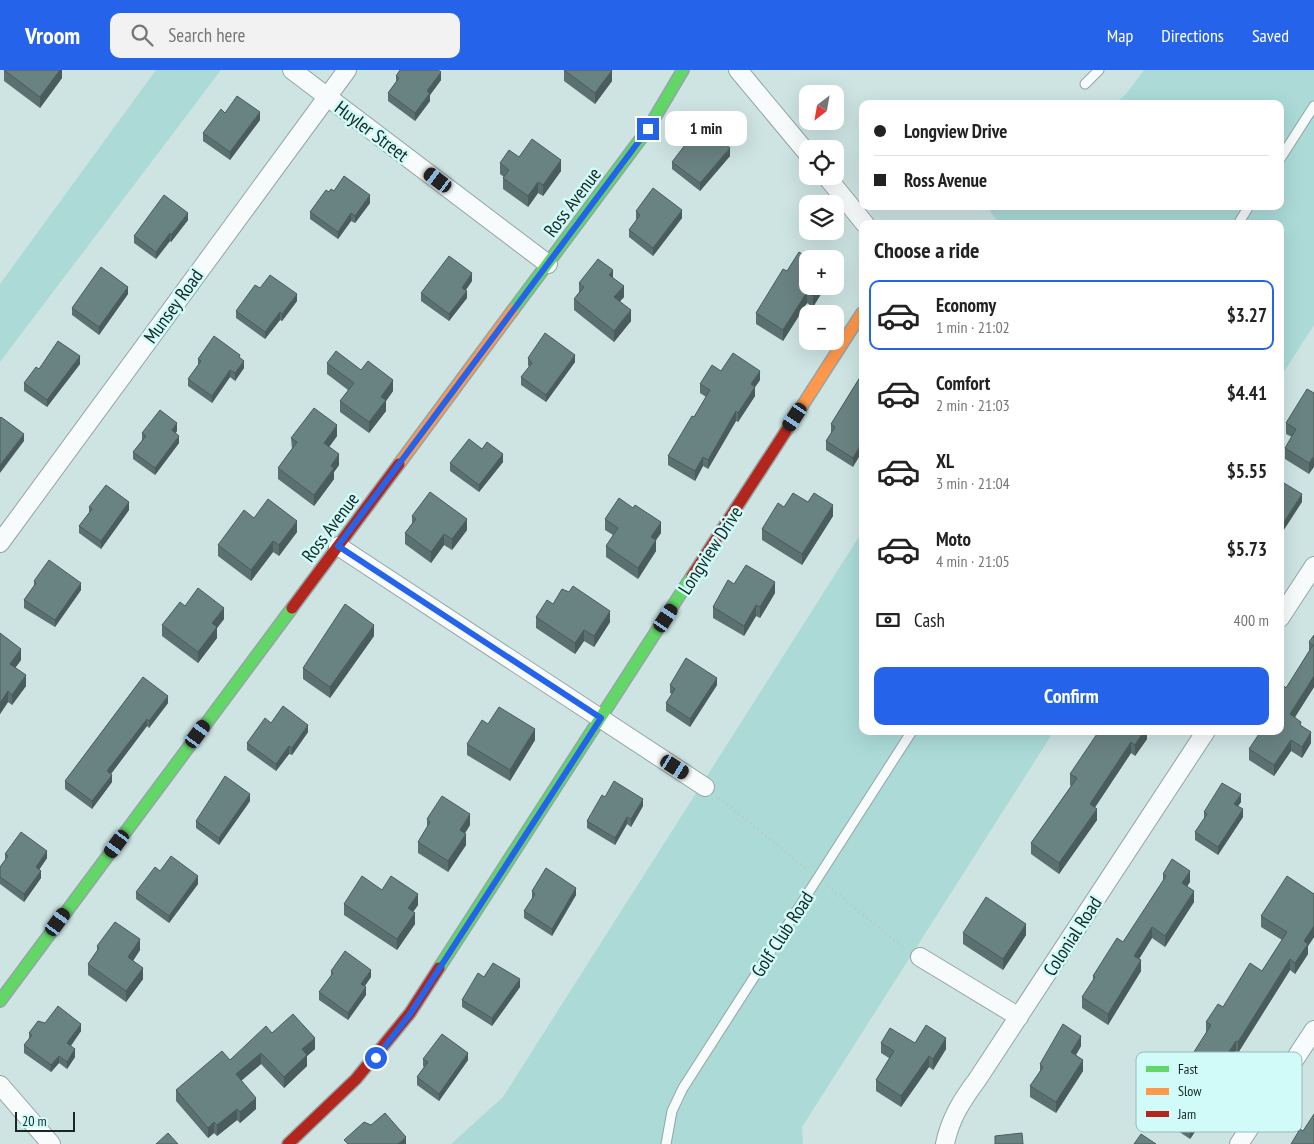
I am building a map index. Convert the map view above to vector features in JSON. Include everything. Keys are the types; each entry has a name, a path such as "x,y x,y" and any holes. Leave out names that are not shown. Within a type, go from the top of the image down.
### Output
{"street":[{"name":"Huyler Street","path":"292,70 548,264"},
{"name":"Munsey Road","path":"0,543 347,70"},
{"name":"Ross Avenue","path":"0,1000 648,129 669,97 683,70"},
{"path":"738,70 799,143"},
{"path":"833,185 862,220"},
{"name":"Longview Drive","path":"288,1144 356,1080 385,1047 410,1014 859,318"},
{"path":"338,546 705,787"},
{"path":"1284,612 1314,566"},
{"name":"Colonial Road","path":"945,1144 952,1118 964,1097 1019,1017 1203,735"},
{"path":"920,957 1019,1017"},
{"path":"1300,1052 1314,1030"},
{"path":"0,1085 51,1144"},
{"path":"1239,1144 1247,1132"}],"lane":[{"path":"1085,84 1099,70"},
{"path":"1284,152 1314,106"},
{"name":"Golf Club Road","path":"666,1144 672,1111 683,1088 909,735"}],"shaded area":[{"path":"156,70 221,70 0,362 0,284"},
{"path":"1144,70 1314,70 1314,325 1284,372 1284,220 997,220 989,210 1284,210 1284,100 1119,100 1126,94"},
{"path":"859,537 859,735 1051,735 802,1127 803,1144 451,1144 503,1097"}],"building":[{"path":"4,70 60,70 40,97"},
{"path":"400,70 438,70 441,72 427,91 430,93 415,113 388,93 399,78 396,76"},
{"path":"564,70 612,70 595,93"},
{"path":"237,96 260,112 230,152 203,133 221,109 225,113"},
{"path":"706,129 730,148 700,183 672,162 688,141 694,145"},
{"path":"532,139 561,160 543,185 538,182 528,196 503,178 509,170 500,163 509,150 519,157"},
{"path":"344,176 370,195 355,216 351,213 338,232 310,212 326,190 329,192 331,189 334,191"},
{"path":"653,188 682,210 653,248 629,230 640,215 636,211"},
{"path":"164,195 188,213 156,252 134,236"},
{"path":"799,252 799,295 805,295 783,330 756,313 783,269 787,271"},
{"path":"449,256 472,273 462,288 467,291 449,314 421,293"},
{"path":"598,259 613,270 609,275 624,286 614,297 631,310 614,331 574,299 584,287 579,283"},
{"path":"101,267 128,287 99,327 72,308"},
{"path":"270,275 297,294 265,332 236,311 255,285 260,288"},
{"path":"545,333 575,355 546,395 521,377 532,363 528,358"},
{"path":"214,336 240,355 239,357 244,361 235,373 230,370 212,396 188,379 201,361 198,359"},
{"path":"58,341 80,356 47,400 24,383 36,367 39,369"},
{"path":"336,351 361,370 368,361 393,380 381,397 386,400 369,422 340,401 354,383 327,363"},
{"path":"733,353 760,371 751,384 755,387 738,413 736,411 708,460 703,457 695,471 668,456 710,390 700,384 712,365 721,371"},
{"path":"859,379 859,447 853,458 826,441 835,427 831,424"},
{"path":"1307,389 1314,393 1314,456 1309,463 1285,448 1296,429 1286,423"},
{"path":"314,408 337,425 324,443 339,454 331,466 334,468 314,495 278,468 297,442 291,438"},
{"path":"160,410 177,423 172,430 179,436 155,468 133,452 146,436 142,433"},
{"path":"0,418 24,434 0,465"},
{"path":"469,439 482,449 487,442 503,454 479,485 450,463"},
{"path":"1284,483 1302,494 1284,522"},
{"path":"106,485 129,502 101,541 79,526 92,509 89,507"},
{"path":"430,492 467,519 452,539 444,534 431,552 405,533 416,519 412,516"},
{"path":"793,493 808,502 814,493 833,505 802,554 762,529 778,503 784,507"},
{"path":"619,498 633,508 635,505 661,522 651,537 656,540 638,568 606,546 618,528 605,519"},
{"path":"268,499 297,521 279,545 273,541 251,570 218,545 244,510 254,518"},
{"path":"49,560 81,583 55,620 24,600 36,583 34,581"},
{"path":"746,565 775,582 760,607 756,605 744,626 713,607 728,580 734,584"},
{"path":"573,586 610,611 594,636 584,630 575,643 536,617 547,600 553,604 562,589 569,592"},
{"path":"198,588 224,608 212,623 217,627 198,652 162,625 180,602 185,606"},
{"path":"345,604 374,625 330,687 303,668"},
{"path":"0,633 21,649 10,664 26,675 12,695 8,691 0,703"},
{"path":"1314,635 1314,676 1290,714 1301,722 1300,725 1311,732 1302,747 1291,740 1274,765 1249,749 1258,735 1284,735 1284,686 1286,688 1313,645 1309,642"},
{"path":"686,658 717,678 690,719 666,703 675,689 670,685"},
{"path":"143,677 168,696 149,721 147,719 107,771 112,775 92,801 65,781"},
{"path":"283,706 308,725 292,748 289,746 276,764 247,743 265,718 271,723"},
{"path":"499,707 535,729 510,770 467,744 482,720 488,724"},
{"path":"1096,735 1141,735 1135,745 1131,742 1090,804 1097,809 1059,863 1031,843 1077,778 1070,774"},
{"path":"225,776 250,794 219,838 196,821"},
{"path":"614,781 643,799 631,819 627,817 615,838 587,821 602,795 605,797"},
{"path":"1222,783 1241,794 1234,804 1243,809 1218,847 1195,832 1207,814 1204,812"},
{"path":"442,796 470,814 460,830 466,834 448,861 418,842 430,822 427,819"},
{"path":"21,832 47,851 36,867 41,871 24,894 0,877 0,867 8,856 5,854"},
{"path":"171,856 198,876 169,916 136,892 155,867 160,871"},
{"path":"1172,859 1190,871 1182,883 1194,891 1165,936 1152,927 1134,956 1141,960 1108,1014 1082,997 1117,938 1123,942 1166,876 1163,874"},
{"path":"546,868 576,888 552,929 524,911 535,894 532,891"},
{"path":"362,876 382,890 391,876 418,894 408,908 415,913 397,939 344,904"},
{"path":"1287,876 1314,894 1314,926 1304,941 1308,944 1295,963 1290,959 1238,1042 1236,1041 1229,1052 1194,1052 1211,1025 1206,1022 1218,1004 1223,1007 1250,963 1262,971 1287,932 1261,916"},
{"path":"986,897 1026,924 1003,959 963,933"},
{"path":"115,922 140,939 128,957 143,968 126,991 88,964 99,948 97,946"},
{"path":"345,951 371,970 361,984 366,987 348,1013 319,992 333,973 331,971"},
{"path":"493,963 520,979 492,1018 462,1000 478,973 484,977"},
{"path":"58,1006 81,1024 67,1043 75,1049 67,1062 59,1056 51,1065 24,1045 32,1035 29,1033 38,1021 45,1023"},
{"path":"293,1014 315,1038 302,1049 307,1055 284,1077 261,1053 236,1074 256,1098 240,1112 237,1109 217,1125 214,1122 208,1128 176,1090 222,1051 230,1060 266,1026 272,1033"},
{"path":"1063,1024 1081,1036 1071,1052 1083,1060 1056,1102 1030,1086 1043,1067 1040,1064"},
{"path":"926,1025 946,1038 933,1059 929,1056 901,1096 876,1080 894,1051 881,1043 890,1028 915,1043"},
{"path":"442,1034 468,1053 439,1094 417,1077 428,1062 423,1059"},
{"path":"385,1113 406,1137 398,1144 348,1144 344,1140 364,1122 371,1125"},
{"path":"1314,1114 1314,1144 1291,1144 1298,1132 1303,1131"},
{"path":"168,1133 178,1144 156,1144"},
{"path":"1022,1133 1023,1144 995,1144 995,1136"},
{"path":"1141,1134 1156,1144 1134,1144"}],"traffic: fast":[{"path":"513,310 648,129 683,70"},
{"path":"439,968 692,576"},
{"path":"0,1001 292,608"}],"traffic: slow":[{"path":"399,464 513,310"},
{"path":"786,431 859,318"}],"traffic: jam":[{"path":"692,576 786,431"},
{"path":"292,608 399,464"},
{"path":"288,1144 356,1079 410,1013 439,968"}],"route":[{"path":"376,1058 410,1014 601,718 338,546 648,129"}]}
